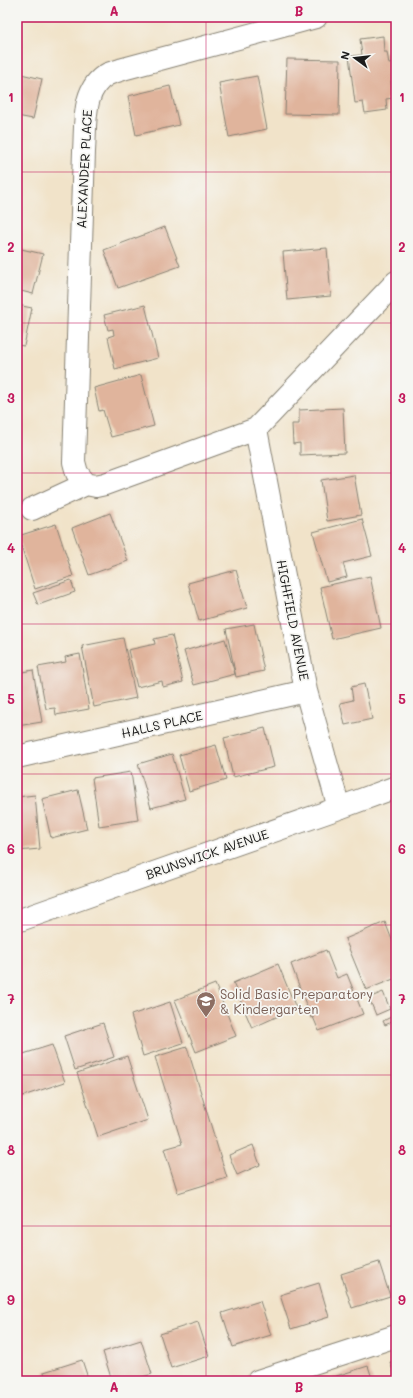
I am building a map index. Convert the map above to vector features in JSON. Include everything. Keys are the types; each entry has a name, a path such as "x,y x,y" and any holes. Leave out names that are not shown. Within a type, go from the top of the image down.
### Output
{"street":[{"name":"ALEXANDER PLACE","path":"86,484 77,473 74,462 84,151 87,106 90,94 96,85 107,75 123,69 316,17"},
{"path":"32,509 86,484 96,486 105,484 256,429 396,282"},
{"name":"HIGHFIELD AVENUE","path":"256,429 306,691 339,808"},
{"name":"HALLS PLACE","path":"17,757 306,691"},
{"name":"BRUNSWICK AVENUE","path":"17,921 396,787"},
{"path":"258,1381 396,1336"}],"building":[{"path":"142,17 153,17 153,18 142,19"},
{"path":"383,36 384,52 387,52 389,64 395,63 396,81 391,81 393,98 386,99 387,110 365,113 363,102 355,103 349,56 362,55 360,39"},
{"path":"287,59 340,60 339,115 285,114"},
{"path":"17,73 42,79 33,119 17,116"},
{"path":"257,76 267,129 229,137 219,83"},
{"path":"170,86 179,125 136,135 128,96"},
{"path":"165,227 180,266 118,288 104,250"},
{"path":"17,248 43,254 33,294 17,290"},
{"path":"327,248 331,296 287,300 283,252"},
{"path":"17,305 32,308 24,346 17,345"},
{"path":"145,305 158,358 115,369 108,337 114,335 113,329 108,330 104,315"},
{"path":"141,375 154,426 111,437 103,410 99,411 94,388"},
{"path":"343,408 345,453 300,455 300,443 293,444 292,424 299,424 299,410"},
{"path":"354,475 361,515 327,521 321,480"},
{"path":"110,513 128,561 89,575 72,528"},
{"path":"362,519 372,556 343,563 347,577 327,582 313,532"},
{"path":"56,524 73,576 35,589 18,536"},
{"path":"236,570 247,608 199,621 188,583"},
{"path":"370,576 381,628 332,639 320,587"},
{"path":"71,580 75,592 38,605 33,593"},
{"path":"254,624 264,671 236,677 226,629"},
{"path":"172,635 183,682 163,687 162,681 137,687 128,650 155,644 154,639"},
{"path":"123,638 136,698 94,707 82,646"},
{"path":"225,639 235,674 194,685 184,651"},
{"path":"80,654 89,709 56,715 55,708 46,709 38,667 66,662 65,657"},
{"path":"33,670 42,722 17,726 17,673"},
{"path":"364,684 372,719 345,725 340,703 353,700 351,687"},
{"path":"265,728 274,767 233,777 224,738"},
{"path":"216,745 226,780 189,791 179,755"},
{"path":"172,754 185,799 151,808 138,764"},
{"path":"131,772 138,820 99,826 92,778"},
{"path":"78,790 87,829 51,838 42,799"},
{"path":"35,795 40,849 17,851 17,797"},
{"path":"385,922 396,950 396,978 366,990 345,939"},
{"path":"326,950 337,978 347,974 363,1014 319,1031 313,1017 311,1018 291,964"},
{"path":"278,964 296,1008 252,1028 233,983"},
{"name":"Solid Basic Preparatory & Kindergarten","path":"215,984 236,1036 196,1052 175,1000"},
{"path":"383,992 390,1009 376,1015 369,998"},
{"path":"396,999 396,1015 393,1007"},
{"path":"170,1002 183,1043 143,1056 131,1015"},
{"path":"395,1015 396,1020 385,1025 383,1021"},
{"path":"103,1023 114,1057 75,1070 64,1036"},
{"path":"52,1045 65,1082 17,1098 17,1056"},
{"path":"187,1047 227,1178 178,1193 164,1149 182,1144 155,1057"},
{"path":"127,1056 148,1120 98,1137 77,1073"},
{"path":"253,1145 260,1165 237,1175 229,1155"},
{"path":"379,1262 390,1296 352,1308 341,1274"},
{"path":"319,1283 329,1317 291,1329 280,1295"},
{"path":"260,1301 271,1335 233,1347 222,1313"},
{"path":"198,1322 209,1356 171,1368 160,1334"},
{"path":"141,1340 152,1374 130,1381 112,1381 103,1352"},
{"path":"82,1360 89,1381 46,1381 44,1372"},
{"path":"396,1360 396,1380 390,1362"},
{"path":"368,1366 373,1381 331,1381 330,1378"}],"place":[{"name":"Solid Basic Preparatory & Kindergarten","path":"206,1018"}]}
